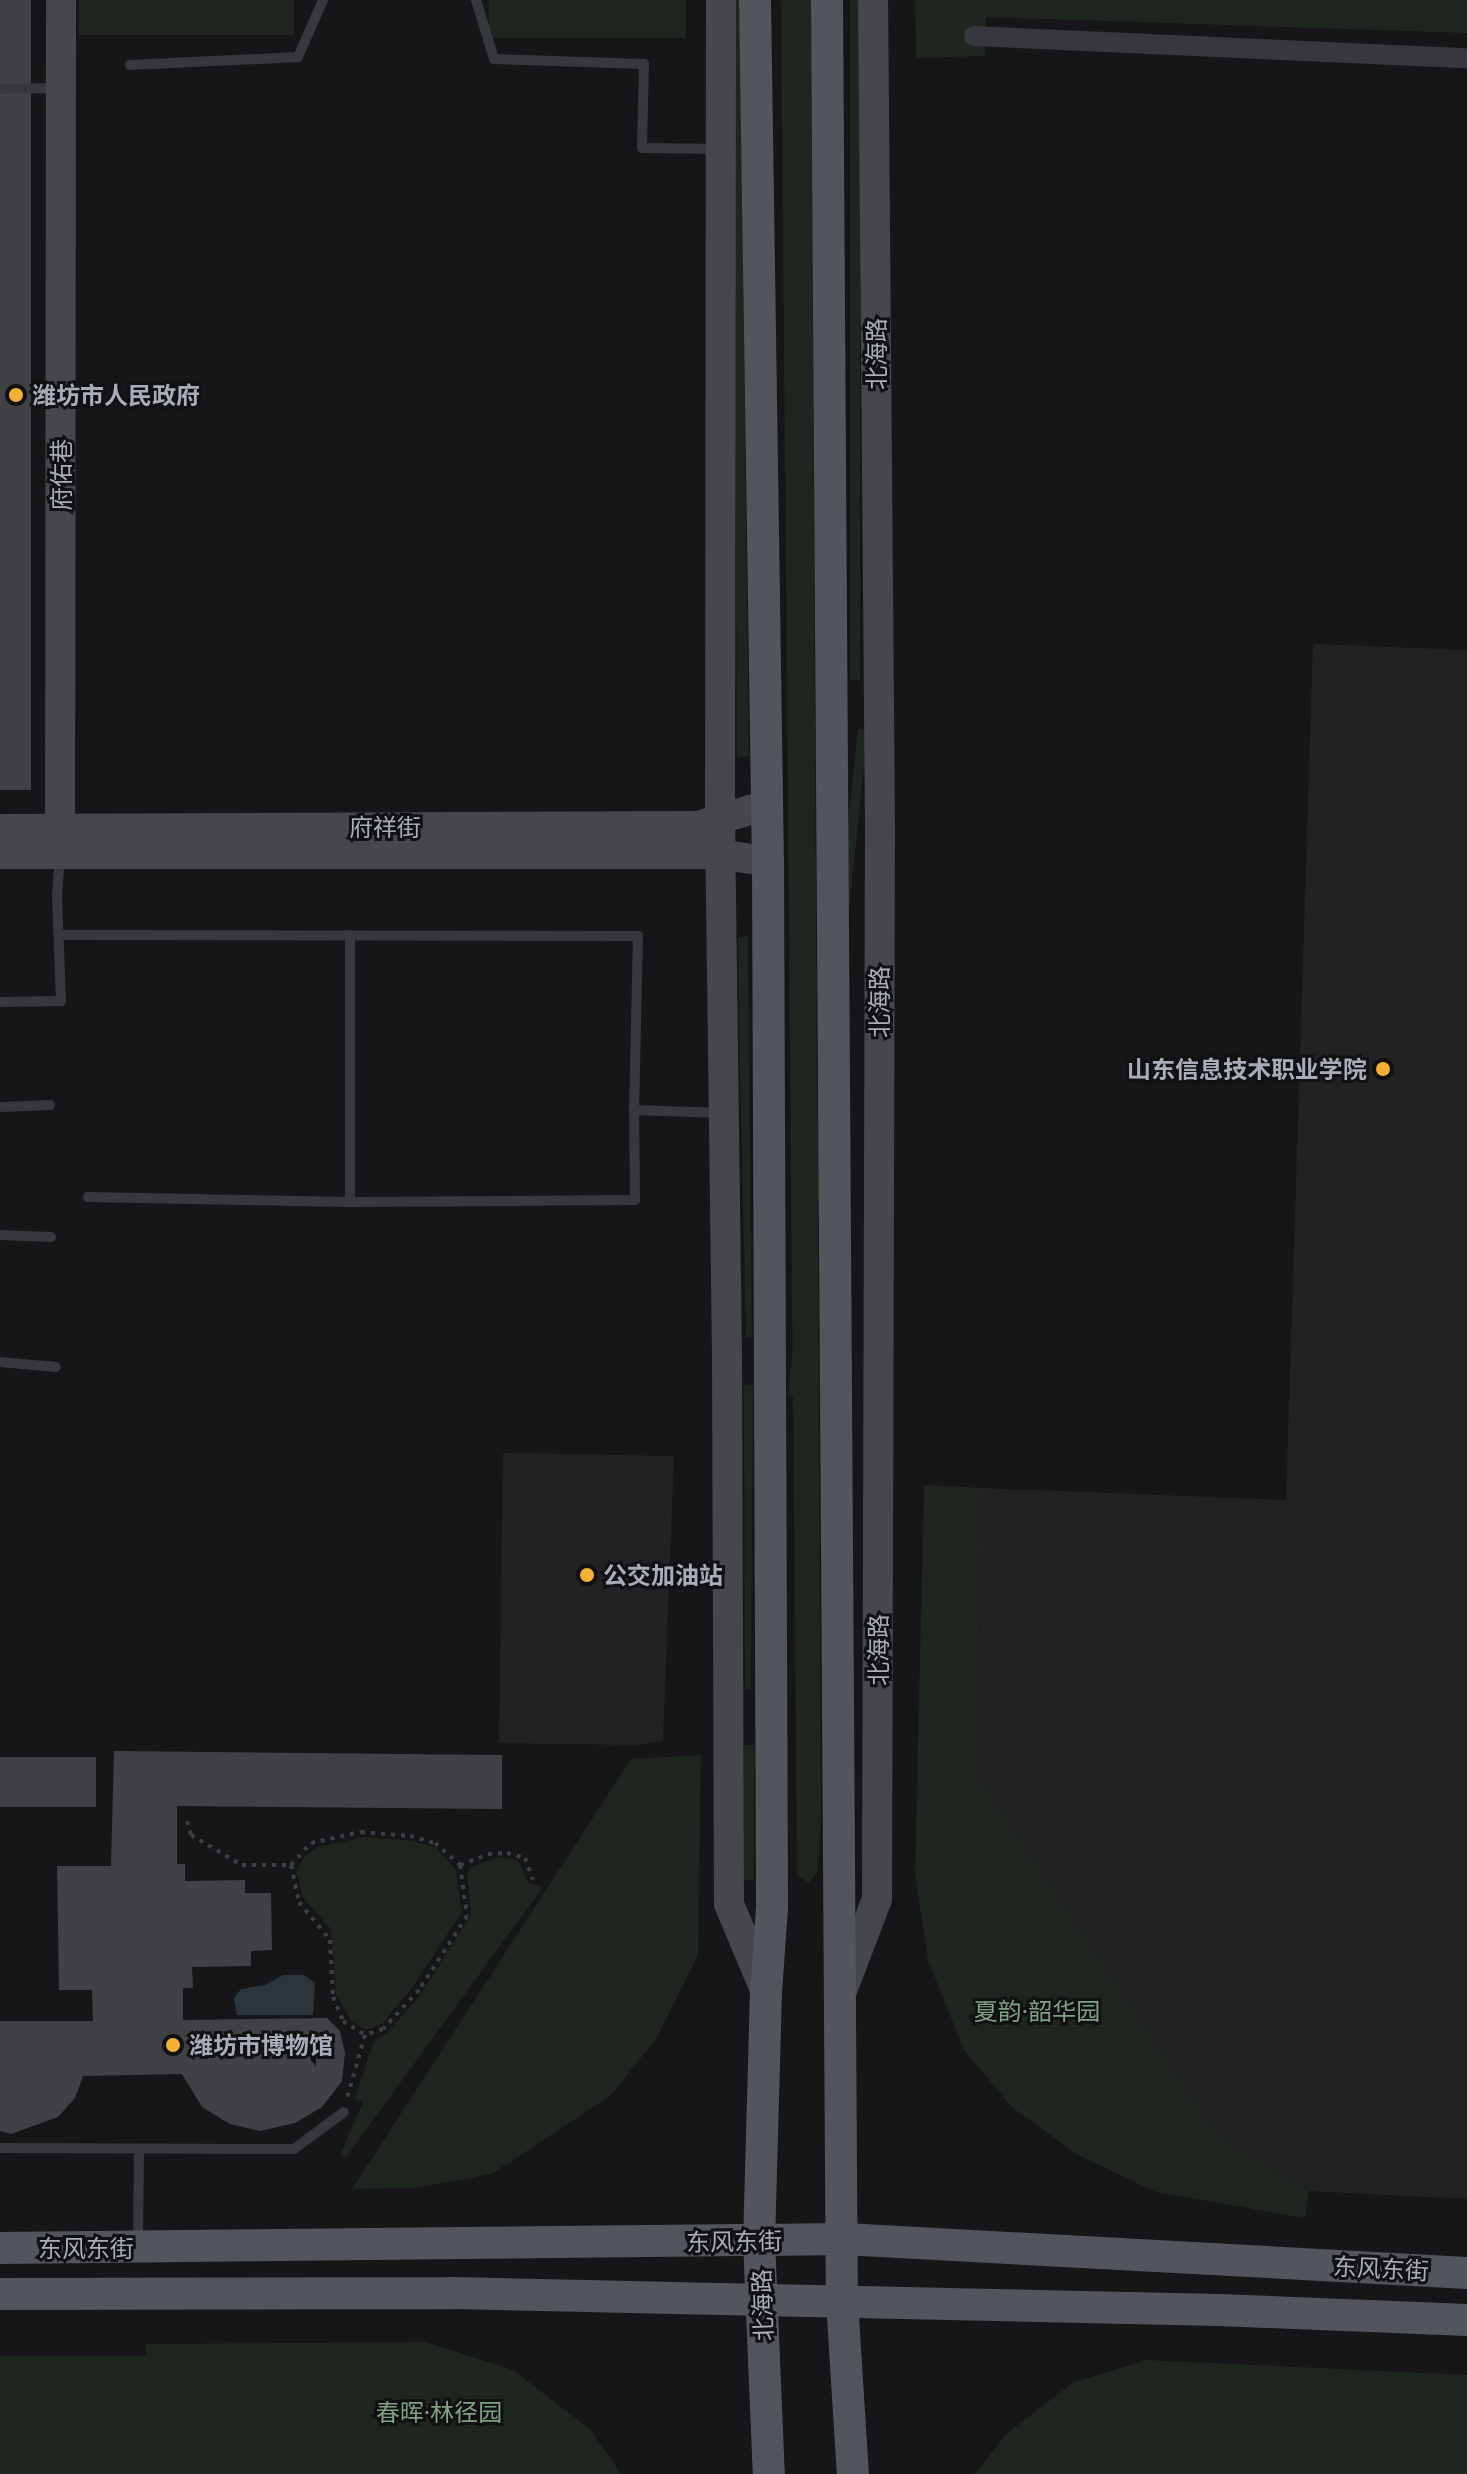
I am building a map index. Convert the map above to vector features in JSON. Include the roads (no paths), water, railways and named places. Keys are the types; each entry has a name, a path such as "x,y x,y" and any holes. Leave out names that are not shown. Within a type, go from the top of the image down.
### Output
{"main road":[{"name":"北海路","path":"755,0 768,862 772,1907 766,1992 759,2240 769,2474"},
{"name":"北海路","path":"827,0 844,2239 842,2301 853,2474"},
{"name":"东风东街","path":"0,2248 844,2239 1467,2273"},
{"name":"东风东街","path":"0,2294 452,2293 1467,2320"}],"street":[{"name":"府佑巷","path":"61,0 61,841"},
{"name":"北海路","path":"721,0 720,821 727,1359 729,1904 766,1992"},
{"name":"北海路","path":"840,1997 877,1899 880,827 873,0"},
{"path":"974,36 1467,58"},
{"name":"府祥街","path":"0,854 61,841 682,826 720,821 766,805"},
{"name":"府祥街","path":"0,829 61,841 721,854 768,862"},
{"path":"727,1359 770,1359"},
{"path":"728,1717 771,1712"},
{"path":"839,1724 878,1722"}],"lane":[{"path":"130,65 298,57 323,0"},
{"path":"476,0 494,59 644,64 642,148 721,149"},
{"path":"0,89 61,88"},
{"path":"0,1002 61,1001 57,896 61,841"},
{"path":"60,935 638,936 635,1200 350,1202 88,1197"},
{"path":"350,935 350,1202"},
{"path":"0,1107 50,1105"},
{"path":"634,1110 724,1113"},
{"path":"0,1235 51,1237"},
{"path":"0,1362 56,1367"},
{"path":"0,2148 294,2149 344,2112"},
{"path":"138,2247 139,2150"}],"place":[{"name":"潍坊市人民政府","path":"16,395"},
{"name":"山东信息技术职业学院","path":"1383,1069"},
{"name":"公交加油站","path":"587,1575"},
{"name":"潍坊市博物馆","path":"173,2045"}],"park label":[{"name":"夏韵·韶华园","path":"1037,2011"},
{"name":"春晖·林径园","path":"439,2412"}]}
